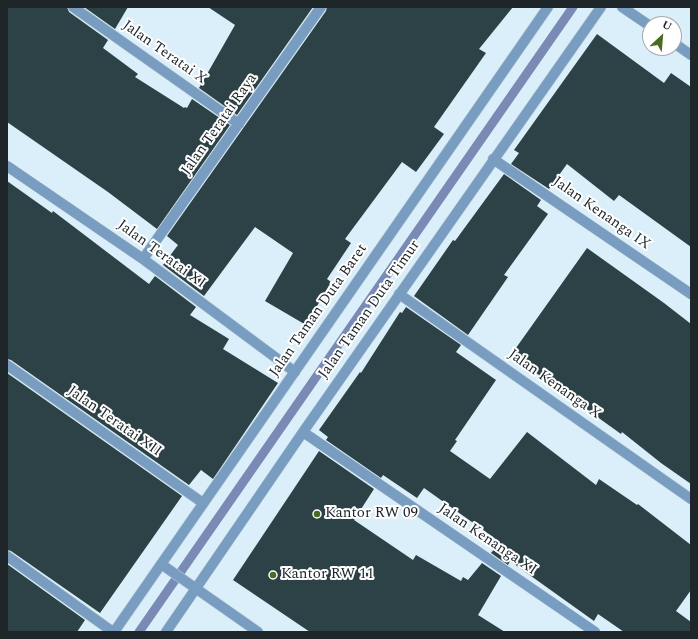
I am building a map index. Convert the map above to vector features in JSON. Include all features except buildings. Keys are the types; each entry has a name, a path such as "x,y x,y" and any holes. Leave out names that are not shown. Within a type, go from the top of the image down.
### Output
{"street":[{"name":"Jalan Teratai X","path":"73,7 239,124"},
{"name":"Jalan Teratai Raya","path":"143,260 321,7"},
{"name":"Jalan Taman Duta Baret","path":"113,632 548,7"},
{"name":"Jalan Taman Duta Timur","path":"166,632 193,587 304,432 493,159 601,7"},
{"path":"622,7 642,21"},
{"path":"682,48 691,54"},
{"name":"Jalan Kenanga IX","path":"493,159 691,294"},
{"name":"Jalan Teratai XI","path":"7,166 143,260 295,372"},
{"name":"Jalan Kenanga X","path":"399,294 691,499"},
{"name":"Jalan Teratai XII","path":"7,365 204,503"},
{"name":"Jalan Kenanga XI","path":"304,432 595,632"},
{"path":"7,556 113,632"},
{"path":"161,564 258,632"}],"waterway":[{"path":"139,632 573,7"}],"place":[{"name":"Kantor RW 09","path":"317,514"},
{"name":"Kantor RW 11","path":"273,575"}]}
